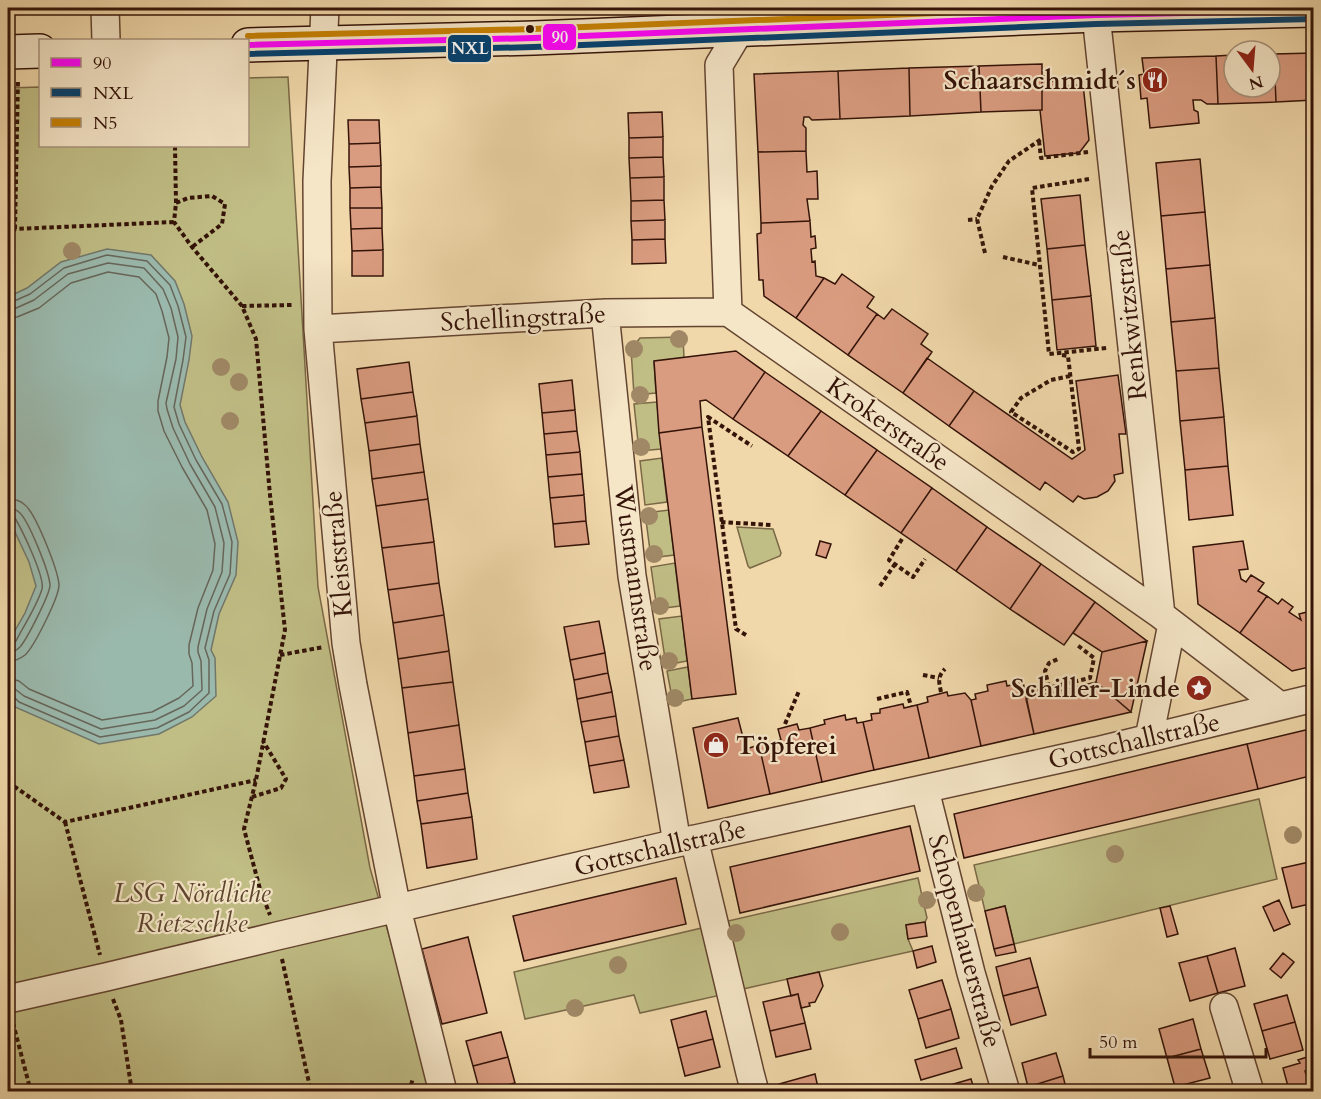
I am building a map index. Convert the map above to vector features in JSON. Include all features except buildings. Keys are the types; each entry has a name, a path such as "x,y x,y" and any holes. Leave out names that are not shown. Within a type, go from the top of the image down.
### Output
{"main road":[{"path":"249,45 324,43 746,19 1314,10"}],"street":[{"path":"105,8 106,39"},
{"name":"Kleiststraße","path":"325,8 317,181 318,317 346,643 397,909 443,1092"},
{"name":"Renkwitzstraße","path":"1096,15 1132,346 1166,620 1149,738"},
{"path":"728,312 719,65 746,19"},
{"name":"Schellingstraße","path":"318,317 728,312"},
{"name":"Krokerstraße","path":"728,312 1166,620 1280,706"},
{"name":"Wustmannstraße","path":"604,313 632,576 686,841 755,1092"},
{"name":"Gottschallstraße","path":"10,1011 106,977 686,841 925,790 1314,698"},
{"name":"Schopenhauerstraße","path":"925,790 971,973 1006,1092"},
{"path":"1224,1007 1250,1092"}],"path":[{"path":"8,237 15,229 22,52"},
{"path":"985,253 977,219 992,186 1009,161 1041,140 1041,158 1112,162"},
{"path":"175,147 174,222 242,306 256,339 285,630 256,780 244,829 260,889 277,936 311,1092"},
{"path":"1112,162 1032,188 1039,265 1049,354 1132,346"},
{"path":"176,203 188,198 212,196 225,204 222,224 192,247"},
{"path":"117,216 117,224"},
{"path":"968,220 977,219"},
{"path":"15,229 174,222"},
{"path":"1003,257 1039,265"},
{"path":"242,306 318,317"},
{"path":"1055,354 1068,356 1079,448 1073,452 1011,412 1021,398 1051,380 1070,376"},
{"path":"746,635 736,629 708,417 752,446"},
{"path":"721,522 771,525"},
{"path":"902,539 889,560 913,577 925,558"},
{"path":"880,586 895,564"},
{"path":"280,655 346,643"},
{"path":"1030,692 1090,678 1094,658 1076,644"},
{"path":"1049,687 1045,671 1049,663 1058,659"},
{"path":"941,692 939,675 945,669"},
{"path":"923,675 939,678"},
{"path":"785,724 799,691"},
{"path":"877,699 907,692 911,706"},
{"path":"251,798 281,788 286,779 263,741"},
{"path":"65,822 256,780"},
{"path":"8,782 65,822 106,977 121,1020 132,1092"},
{"path":"10,1011 31,1092"}],"green space":[{"name":"LSG Nördliche Rietzschke","path":"288,77 318,587 370,868 433,1091 8,1091 8,88 39,87 39,147 249,147 249,78"},
{"path":"683,337 684,358 654,362 656,393 634,395 631,349 640,338"},
{"path":"657,402 661,449 639,451 634,404"},
{"path":"662,458 667,502 645,505 640,461"},
{"path":"669,510 674,555 651,558 645,513"},
{"path":"737,527 773,529 780,556 750,568"},
{"path":"675,563 680,606 657,609 651,567"},
{"path":"682,616 687,661 666,665 659,619"},
{"path":"688,667 692,699 673,703 667,671"},
{"path":"1259,799 1277,879 1014,944 1005,906 985,911 974,865"},
{"path":"918,878 927,918 925,922 906,925 913,951 743,989 728,921"},
{"path":"706,927 721,995 640,1013 634,995 525,1019 514,972"}],"water":[{"path":"107,249 151,255 175,281 184,304 192,336 180,405 185,422 202,457 228,502 238,542 236,575 219,614 211,650 215,658 216,696 192,717 159,734 99,744 15,707 8,698 8,643 25,613 36,586 29,562 8,517 8,297 27,288 61,262"}],"transit line":[{"name":"N5","path":"248,36 534,29 1059,8"},
{"name":"90","path":"249,45 534,38 1096,15 1314,10"},
{"name":"NXL","path":"249,54 534,47 1096,24 1314,19"}],"place":[{"name":"Schaarschmidt´s","path":"1155,80"},
{"name":"Schiller-Linde","path":"1199,688"},
{"name":"Töpferei","path":"716,745"}]}
